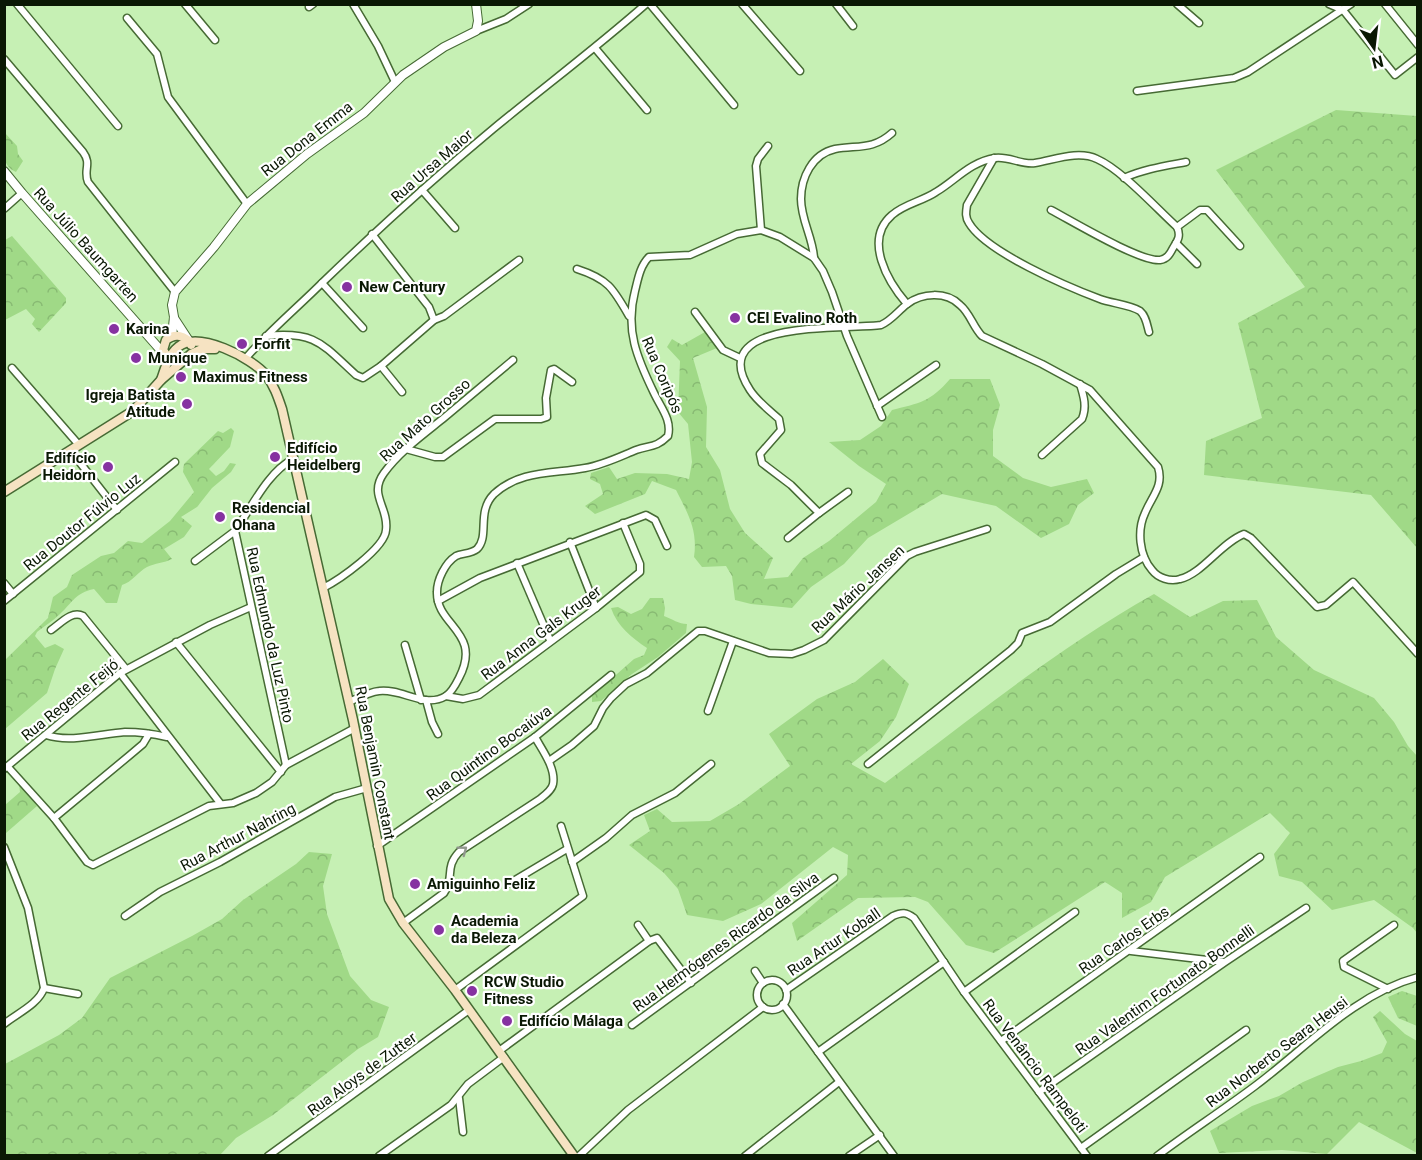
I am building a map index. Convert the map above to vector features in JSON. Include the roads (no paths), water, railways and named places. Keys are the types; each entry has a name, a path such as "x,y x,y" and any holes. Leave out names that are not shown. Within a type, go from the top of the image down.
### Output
{"main road":[{"name":"Rua Benjamin Constant","path":"169,338 181,336 190,342 211,344 225,349 245,359 265,374 276,391 355,728 389,899 403,923 455,990 574,1155"},
{"path":"169,338 163,346 167,356 181,362"},
{"path":"161,380 167,356 180,345 190,342 191,354"},
{"path":"4,492 133,411 161,380 191,354 202,349 225,349"}],"street":[{"path":"17,4 118,126"},
{"path":"185,4 215,40"},
{"path":"352,4 378,46 395,82"},
{"path":"476,4 478,21 476,30"},
{"path":"476,30 506,19 529,4"},
{"name":"Rua Ursa Maior","path":"245,359 372,234 494,129 646,4"},
{"path":"650,4 734,105"},
{"path":"742,4 800,71"},
{"path":"836,4 853,26"},
{"path":"1178,4 1199,23"},
{"path":"1329,4 1343,10 1395,75 1418,57"},
{"path":"1137,91 1234,78 1248,72 1351,4"},
{"path":"1385,4 1418,45"},
{"path":"128,18 157,54 168,97 247,204"},
{"name":"Rua Dona Emma","path":"175,292 247,204 307,154 364,112 395,82 444,47 476,30"},
{"path":"595,48 647,110"},
{"path":"4,58 83,152 88,160 86,177 88,182 175,292 172,305 174,317 169,338 149,336"},
{"path":"882,417 832,292 823,271 814,258 801,200 807,170 829,151 873,145 883,141 892,133"},
{"path":"768,146 758,159 756,166 761,230 780,237 814,258"},
{"path":"908,304 893,288 884,270 879,245 883,226 893,214 928,198 957,175 977,163 994,158 1010,158 1026,163 1059,157 1086,156 1098,159 1124,178 1177,227 1180,233 1169,255 1164,260 1157,260 1125,249 1051,210"},
{"path":"994,158 967,205 966,214 969,223 977,233 1009,256 1048,278 1100,299 1140,311 1146,319 1149,332"},
{"path":"1124,178 1151,169 1186,162"},
{"name":"Rua Júlio Baumgarten","path":"4,171 167,356"},
{"path":"422,190 455,228"},
{"path":"4,209 22,193"},
{"path":"1177,227 1200,210 1207,210 1240,246"},
{"name":"Rua Coripós","path":"438,601 437,589 445,569 456,556 476,549 483,537 483,519 488,502 504,487 534,474 597,466 643,448 653,447 668,436 670,427 637,352 630,316 641,268 650,257 690,255 725,238 748,231 761,230"},
{"path":"372,234 429,307 434,320"},
{"path":"1176,243 1197,264"},
{"path":"266,337 291,335 319,342 356,375 363,378 381,366 434,320 444,316 519,260"},
{"path":"577,268 599,277 608,284 630,316"},
{"path":"322,284 363,328"},
{"path":"819,513 792,485 762,463 760,454 781,430 781,425 778,419 750,391 743,376 740,358 752,344 775,334 881,325 897,315 908,304 927,295 951,298 961,305 982,336 1080,384 1100,399 1158,467 1161,478 1159,487 1145,513 1141,539 1144,557 1155,574 1166,579 1181,579 1193,573 1233,538 1244,534 1251,538 1317,607 1326,605 1353,582 1418,654"},
{"path":"695,312 723,350 740,358"},
{"path":"174,317 190,342"},
{"name":"Rua Mato Grosso","path":"323,588 364,558 383,539 386,532 386,519 377,486 384,473 406,449 513,360"},
{"path":"877,406 936,365"},
{"path":"381,366 402,392"},
{"path":"12,368 79,445"},
{"path":"406,449 443,457 495,419 547,417 546,398 551,370 560,371 572,382"},
{"path":"1042,455 1082,419 1086,412 1080,384"},
{"path":"70,450 117,510"},
{"name":"Rua Edmundo da Luz Pinto","path":"286,765 235,531 274,474 293,459"},
{"name":"Rua Doutor Fúlvio Luz","path":"4,601 175,462"},
{"path":"788,538 848,492"},
{"path":"349,702 380,691 423,700 446,696 457,683 465,666 465,644 461,634 448,620 438,601 480,578 646,515 655,520 667,546"},
{"name":"Rua Anna Gals Kruger","path":"446,696 463,699 478,695 550,640 597,608 640,572 641,568 623,523"},
{"name":"Rua Mário Jansen","path":"549,761 594,726 611,698 627,684 661,663 692,634 705,631 769,653 792,654 804,650 824,640 907,556 987,529"},
{"path":"195,561 235,531"},
{"path":"570,542 597,608"},
{"path":"868,764 1011,650 1018,644 1022,633 1050,622 1116,574 1144,557"},
{"path":"517,563 550,640"},
{"path":"4,583 13,594"},
{"name":"Rua Regente Feijó","path":"6,768 123,671 176,642 251,607"},
{"path":"51,630 74,614 83,616 168,737 220,804"},
{"path":"708,711 733,641"},
{"path":"176,642 281,772"},
{"path":"405,645 423,700 438,734"},
{"name":"Rua Quintino Bocaiúva","path":"377,846 535,737 611,675"},
{"path":"6,768 54,818 89,865 93,865 196,812 220,804 233,803 256,794 272,782 286,765 355,728"},
{"path":"46,735 54,737 127,732 168,737"},
{"path":"54,818 143,744 149,734"},
{"path":"403,923 444,893 449,886 450,865 459,852 540,799 551,789 553,773 535,737"},
{"path":"572,862 606,838 632,815 675,793 711,765"},
{"name":"Rua Arthur Nahring","path":"124,916 160,892 335,797 367,788"},
{"path":"455,990 583,896 561,826"},
{"path":"4,847 27,908 44,988 37,999 4,1024"},
{"path":"510,883 567,849"},
{"name":"Rua Carlos Erbs","path":"1001,1041 1131,951 1260,857"},
{"name":"Rua Hermógenes Ricardo da Silva","path":"632,1025 834,878"},
{"name":"Rua Valentim Fortunato Bonnelli","path":"1039,1092 1306,908"},
{"name":"Rua Artur Koball","path":"786,990 902,912 914,918 964,992"},
{"path":"964,992 1075,912"},
{"path":"1388,989 1344,967 1343,961 1394,925"},
{"path":"638,926 649,941"},
{"path":"380,1155 451,1106 468,1084 501,1054 649,941 657,938 660,941 691,983"},
{"path":"1131,951 1225,962"},
{"path":"818,1052 944,962"},
{"path":"755,971 763,983"},
{"name":"Rua Norberto Seara Heusi","path":"1157,1155 1255,1086 1351,1010 1388,989 1417,977"},
{"path":"774,980 783,985 786,990 787,995 783,1004 774,1009 759,1003 757,992 763,983 774,980"},
{"path":"44,988 78,994"},
{"name":"Rua Venâncio Rampeloti","path":"964,992 1087,1155"},
{"path":"783,1004 894,1155"},
{"path":"579,1155 628,1110 763,1006"},
{"name":"Rua Aloys de Zutter","path":"268,1155 469,1010"},
{"path":"1081,1148 1246,1030"},
{"path":"744,1155 839,1082"},
{"path":"459,1098 463,1132"},
{"path":"849,1155 879,1135"}],"place":[{"name":"New Century","path":"347,287"},
{"name":"CEI Evalino Roth","path":"735,318"},
{"name":"Karina","path":"114,329"},
{"name":"Forfit","path":"242,344"},
{"name":"Munique","path":"136,358"},
{"name":"Maximus Fitness","path":"181,377"},
{"name":"Igreja Batista Atitude","path":"187,404"},
{"name":"Edifício Heidelberg","path":"275,457"},
{"name":"Edifício Heidorn","path":"108,467"},
{"name":"Residencial Ohana","path":"220,517"},
{"name":"Amiguinho Feliz","path":"415,884"},
{"name":"Academia da Beleza","path":"439,930"},
{"name":"RCW Studio Fitness","path":"472,991"},
{"name":"Edifício Málaga","path":"507,1021"}]}
